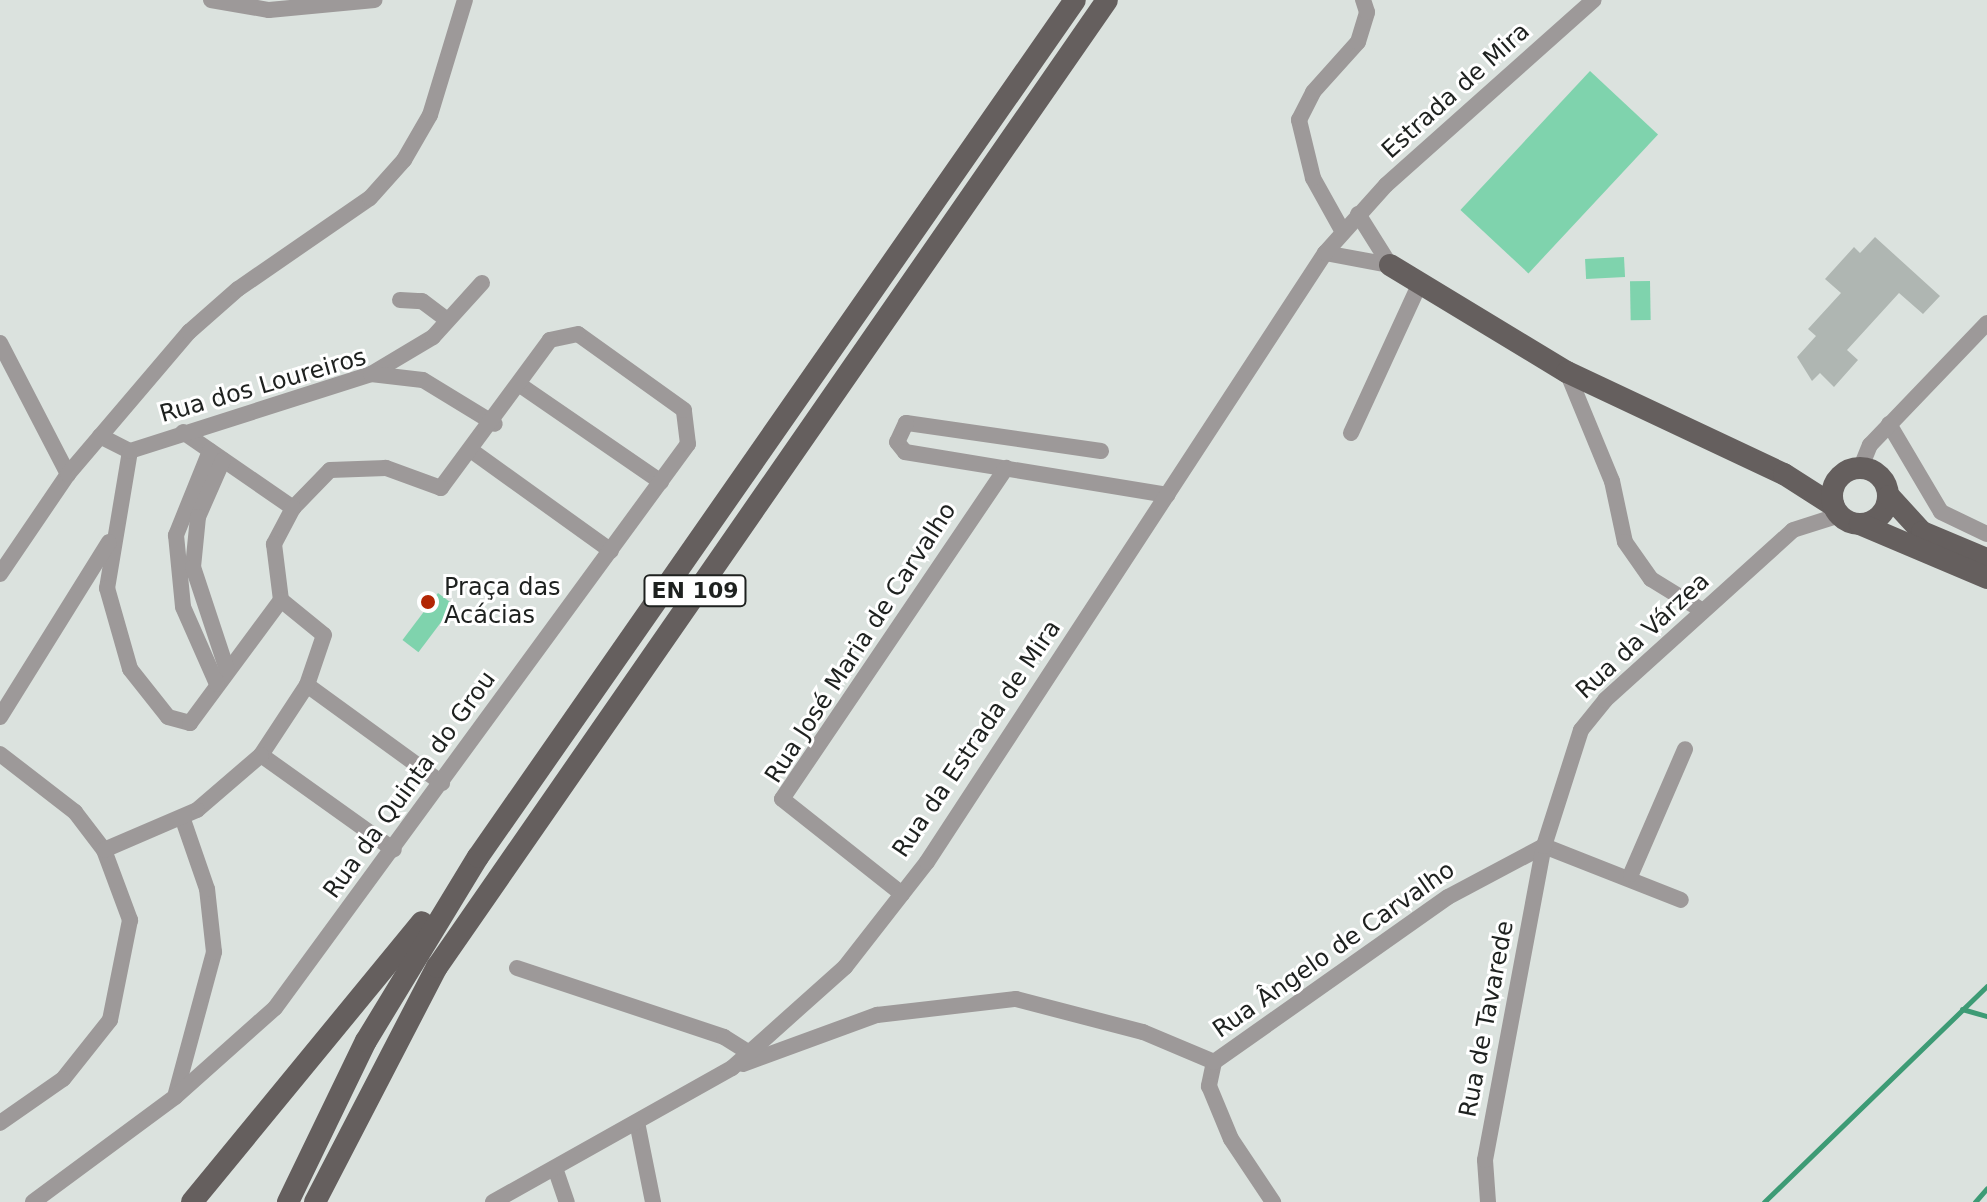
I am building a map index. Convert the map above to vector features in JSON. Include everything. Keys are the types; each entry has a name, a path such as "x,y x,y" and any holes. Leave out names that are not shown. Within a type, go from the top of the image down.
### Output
{"main road":[{"name":"EN 109","path":"288,1202 366,1041 478,857 1075,0"},
{"name":"EN 109","path":"315,1202 437,967 1107,0"},
{"path":"1390,265 1567,372 1784,474 1844,515 1987,578"},
{"path":"1784,474 1851,471 1881,476 1889,496 1922,532 1987,559"},
{"path":"1844,515 1851,471"},
{"path":"1844,515 1880,516 1889,496"},
{"path":"192,1202 478,857"}],"street":[{"path":"211,0 269,10 375,0"},
{"path":"0,574 68,474 189,332 370,198 404,160 430,115 465,0"},
{"path":"1343,232 1313,178 1299,120 1313,92 1358,42 1367,12 1363,0"},
{"name":"Estrada de Mira","path":"1386,185 1594,0"},
{"name":"Rua da Estrada de Mira","path":"493,1202 732,1068 815,998 902,894 1325,253 1386,185"},
{"path":"1358,214 1390,265"},
{"path":"1325,253 1390,265"},
{"path":"371,374 447,320 482,283"},
{"path":"1351,433 1420,283"},
{"path":"400,300 422,301 447,320"},
{"path":"1851,471 1889,424 1987,323"},
{"name":"Rua da Quinta do Grou","path":"33,1202 175,1097 275,1008 394,850 688,444 684,410 578,334 550,340 495,424 441,488 386,468 330,470 293,508"},
{"path":"0,343 68,474"},
{"path":"1567,372 1612,481 1625,542 1651,579 1703,611"},
{"name":"Rua dos Loureiros","path":"130,451 183,432 297,403 371,374 423,380 495,424"},
{"path":"520,385 661,482"},
{"path":"1101,451 906,423 898,431 905,452 1167,495"},
{"path":"1889,424 1941,512 1987,534"},
{"path":"104,850 182,817 261,755 307,685 324,635 281,600 274,544 293,508 183,432"},
{"path":"100,436 130,451 110,541 107,588 130,669 168,717 190,723 281,600"},
{"path":"472,451 611,551"},
{"path":"217,455 198,517 193,567 222,677"},
{"name":"Rua José Maria de Carvalho","path":"902,894 782,799 1006,468"},
{"name":"Rua da Várzea","path":"1544,846 1581,730 1703,611 1793,530 1844,515"},
{"path":"0,717 110,541"},
{"path":"307,685 442,783"},
{"path":"1631,874 1685,749"},
{"path":"0,754 75,812 104,850 130,920 110,1020 63,1079 0,1123"},
{"path":"261,755 394,850"},
{"path":"175,1097 214,952 207,889 182,817"},
{"path":"1544,846 1631,874 1681,900"},
{"name":"Rua Ângelo de Carvalho","path":"732,1068 877,1015 1016,999 1143,1032 1214,1062 1448,897 1544,846"},
{"name":"Rua de Tavarede","path":"1488,1202 1485,1160 1544,846"},
{"path":"517,968 724,1037 750,1053"},
{"path":"1214,1062 1209,1086 1231,1139 1273,1202"},
{"path":"637,1122 653,1202"},
{"path":"555,1168 567,1202"}],"green space":[{"path":"1590,71 1658,134 1528,273 1460,210"},
{"path":"1624,257 1625,277 1586,279 1585,259"},
{"path":"1630,281 1650,281 1651,320 1631,320"},
{"path":"438,593 454,605 418,652 402,640"}],"building":[{"path":"1875,237 1940,296 1923,314 1899,293 1847,350 1858,360 1834,387 1820,373 1812,381 1797,357 1816,336 1808,329 1841,293 1825,279 1854,247 1860,253"}],"waterway":[{"path":"1764,1202 1987,986"},
{"path":"1962,1009 1987,1016"},
{"path":"1975,1202 1987,1188"}],"place":[{"name":"Praça das Acácias","path":"428,602"}]}
